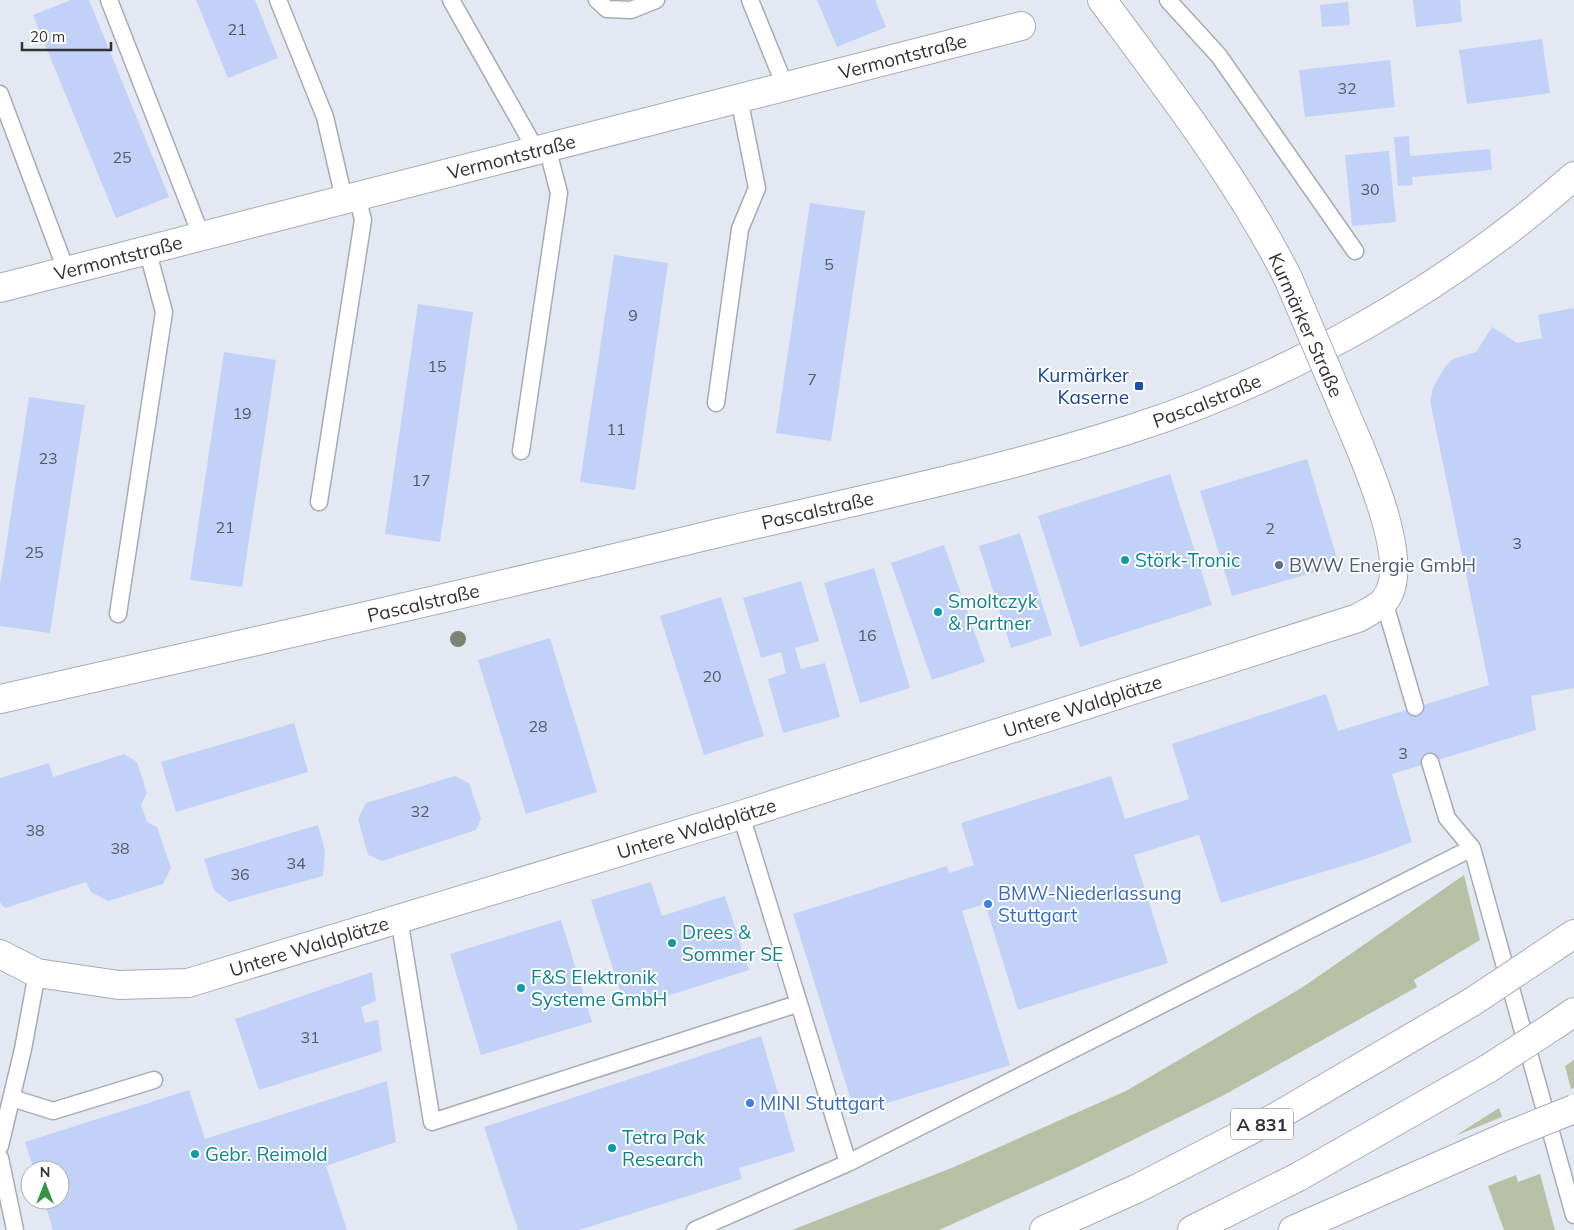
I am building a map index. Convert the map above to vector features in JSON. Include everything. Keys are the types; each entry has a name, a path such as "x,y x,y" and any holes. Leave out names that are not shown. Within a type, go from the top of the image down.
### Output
{"main road":[{"name":"Kurmärker Straße","path":"1102,0 1195,126 1275,252 1288,278 1353,431 1392,539 1392,585 1384,601"},
{"name":"Vermontstraße","path":"0,288 1021,26"},
{"name":"Pascalstraße","path":"0,699 289,634 981,472 1134,428 1228,392 1337,340 1419,292 1528,217 1574,176"},
{"name":"Untere Waldplätze","path":"0,954 37,973 119,985 188,983 742,814 1358,618 1384,601"},
{"name":"A 831","path":"1044,1230 1136,1189 1276,1117 1472,1002 1574,934"},
{"path":"1192,1230 1298,1177 1489,1068 1564,1018"},
{"path":"1293,1230 1506,1136 1574,1109"}],"lane":[{"path":"109,0 201,235"},
{"path":"278,0 326,117 351,197 362,220 319,502"},
{"path":"450,0 541,148 559,193 521,451"},
{"path":"597,0 606,9 631,10 656,0"},
{"path":"750,0 786,86"},
{"path":"1168,0 1219,56 1355,251"},
{"path":"0,94 66,270"},
{"path":"716,402 740,229 757,188 739,98"},
{"path":"118,614 164,312 147,249"},
{"path":"1384,601 1415,707"},
{"path":"1430,762 1447,818 1472,848 1574,1215"},
{"path":"742,814 797,1004 848,1164"},
{"path":"695,1230 848,1164 1472,848"},
{"path":"399,918 432,1122 797,1004"},
{"path":"0,1146 12,1098 37,973"},
{"path":"12,1098 53,1111 154,1080"},
{"path":"0,1158 15,1230"}],"green space":[{"path":"1464,875 1480,940 1414,980 1417,987 1224,1095 1076,1168 939,1230 792,1230 954,1167 1126,1091 1303,987"},
{"path":"1574,1060 1574,1088 1571,1089 1565,1066"},
{"path":"1499,1108 1502,1117 1455,1136"},
{"path":"1540,1174 1555,1230 1504,1230 1488,1186 1516,1175 1518,1182"}],"building":[{"path":"71,0 89,0 169,197 116,218 33,15"},
{"path":"196,0 255,0 278,58 228,78"},
{"path":"817,0 875,0 886,27 837,47"},
{"path":"1413,0 1460,0 1462,22 1416,27"},
{"path":"1348,2 1350,25 1322,27 1320,5"},
{"path":"1542,39 1550,93 1467,104 1459,50"},
{"path":"1390,60 1395,107 1305,117 1299,70"},
{"path":"1409,136 1410,156 1490,149 1492,170 1412,177 1413,185 1398,186 1394,137"},
{"path":"1389,151 1396,222 1352,226 1345,155"},
{"path":"810,203 865,211 831,441 776,433"},
{"path":"614,255 668,263 635,490 580,482"},
{"path":"418,304 473,312 440,542 385,534"},
{"name":"BMW-Niederlassung Stuttgart","path":"1574,308 1574,688 1531,696 1536,730 1392,774 1412,842 1372,857 1221,903 1199,835 1134,855 1168,963 1018,1010 985,904 962,911 1010,1065 855,1113 793,914 947,866 949,873 974,865 961,823 1111,776 1125,819 1189,799 1172,744 1326,694 1338,731 1489,685 1430,401 1433,388 1444,368 1453,359 1476,352 1492,327 1517,343 1542,338 1538,315"},
{"path":"224,352 276,360 242,587 190,580"},
{"path":"29,397 85,405 50,633 0,626 0,585"},
{"path":"1307,459 1339,565 1232,596 1200,491"},
{"name":"Störk-Tronic","path":"1170,474 1212,605 1080,647 1038,516"},
{"path":"1020,533 1052,635 1011,648 979,546"},
{"name":"Smoltczyk & Partner","path":"944,545 985,662 932,680 891,563"},
{"path":"874,568 910,688 860,703 824,583"},
{"path":"801,581 819,641 795,648 801,669 825,663 840,717 783,733 768,679 786,673 781,652 761,658 743,598"},
{"path":"721,597 764,736 704,755 660,616"},
{"path":"550,638 597,792 526,814 478,660"},
{"path":"294,723 308,772 176,812 161,762"},
{"path":"124,754 137,762 147,793 141,805 147,822 157,827 171,868 163,884 108,901 91,892 86,882 5,908 0,902 0,778 49,763 53,777"},
{"path":"455,776 469,783 481,819 476,830 382,861 368,855 358,819 366,803"},
{"path":"318,825 325,851 323,876 229,902 214,890 204,859"},
{"name":"Drees & Sommer SE","path":"651,882 662,916 725,896 749,970 626,1009 591,900"},
{"name":"F&S Elektronik Systeme GmbH","path":"561,920 592,1022 481,1055 450,954"},
{"path":"372,972 376,1001 361,1007 365,1023 378,1020 382,1051 259,1090 235,1019"},
{"name":"Tetra Pak Research","path":"761,1036 795,1151 739,1168 742,1179 579,1230 518,1230 484,1127"},
{"name":"Gebr. Reimold","path":"387,1081 396,1142 326,1166 347,1230 53,1230 47,1210 70,1210 70,1160 31,1160 25,1142 189,1090 205,1139"}],"place":[{"name":"Kurmärker Kaserne","path":"1139,386"},
{"name":"Störk-Tronic","path":"1125,560"},
{"name":"BWW Energie GmbH","path":"1279,565"},
{"name":"Smoltczyk & Partner","path":"938,612"},
{"name":"BMW-Niederlassung Stuttgart","path":"988,904"},
{"name":"Drees & Sommer SE","path":"672,943"},
{"name":"F&S Elektronik Systeme GmbH","path":"521,988"},
{"name":"MINI Stuttgart","path":"750,1103"},
{"name":"Tetra Pak Research","path":"612,1148"},
{"name":"Gebr. Reimold","path":"195,1154"}]}
